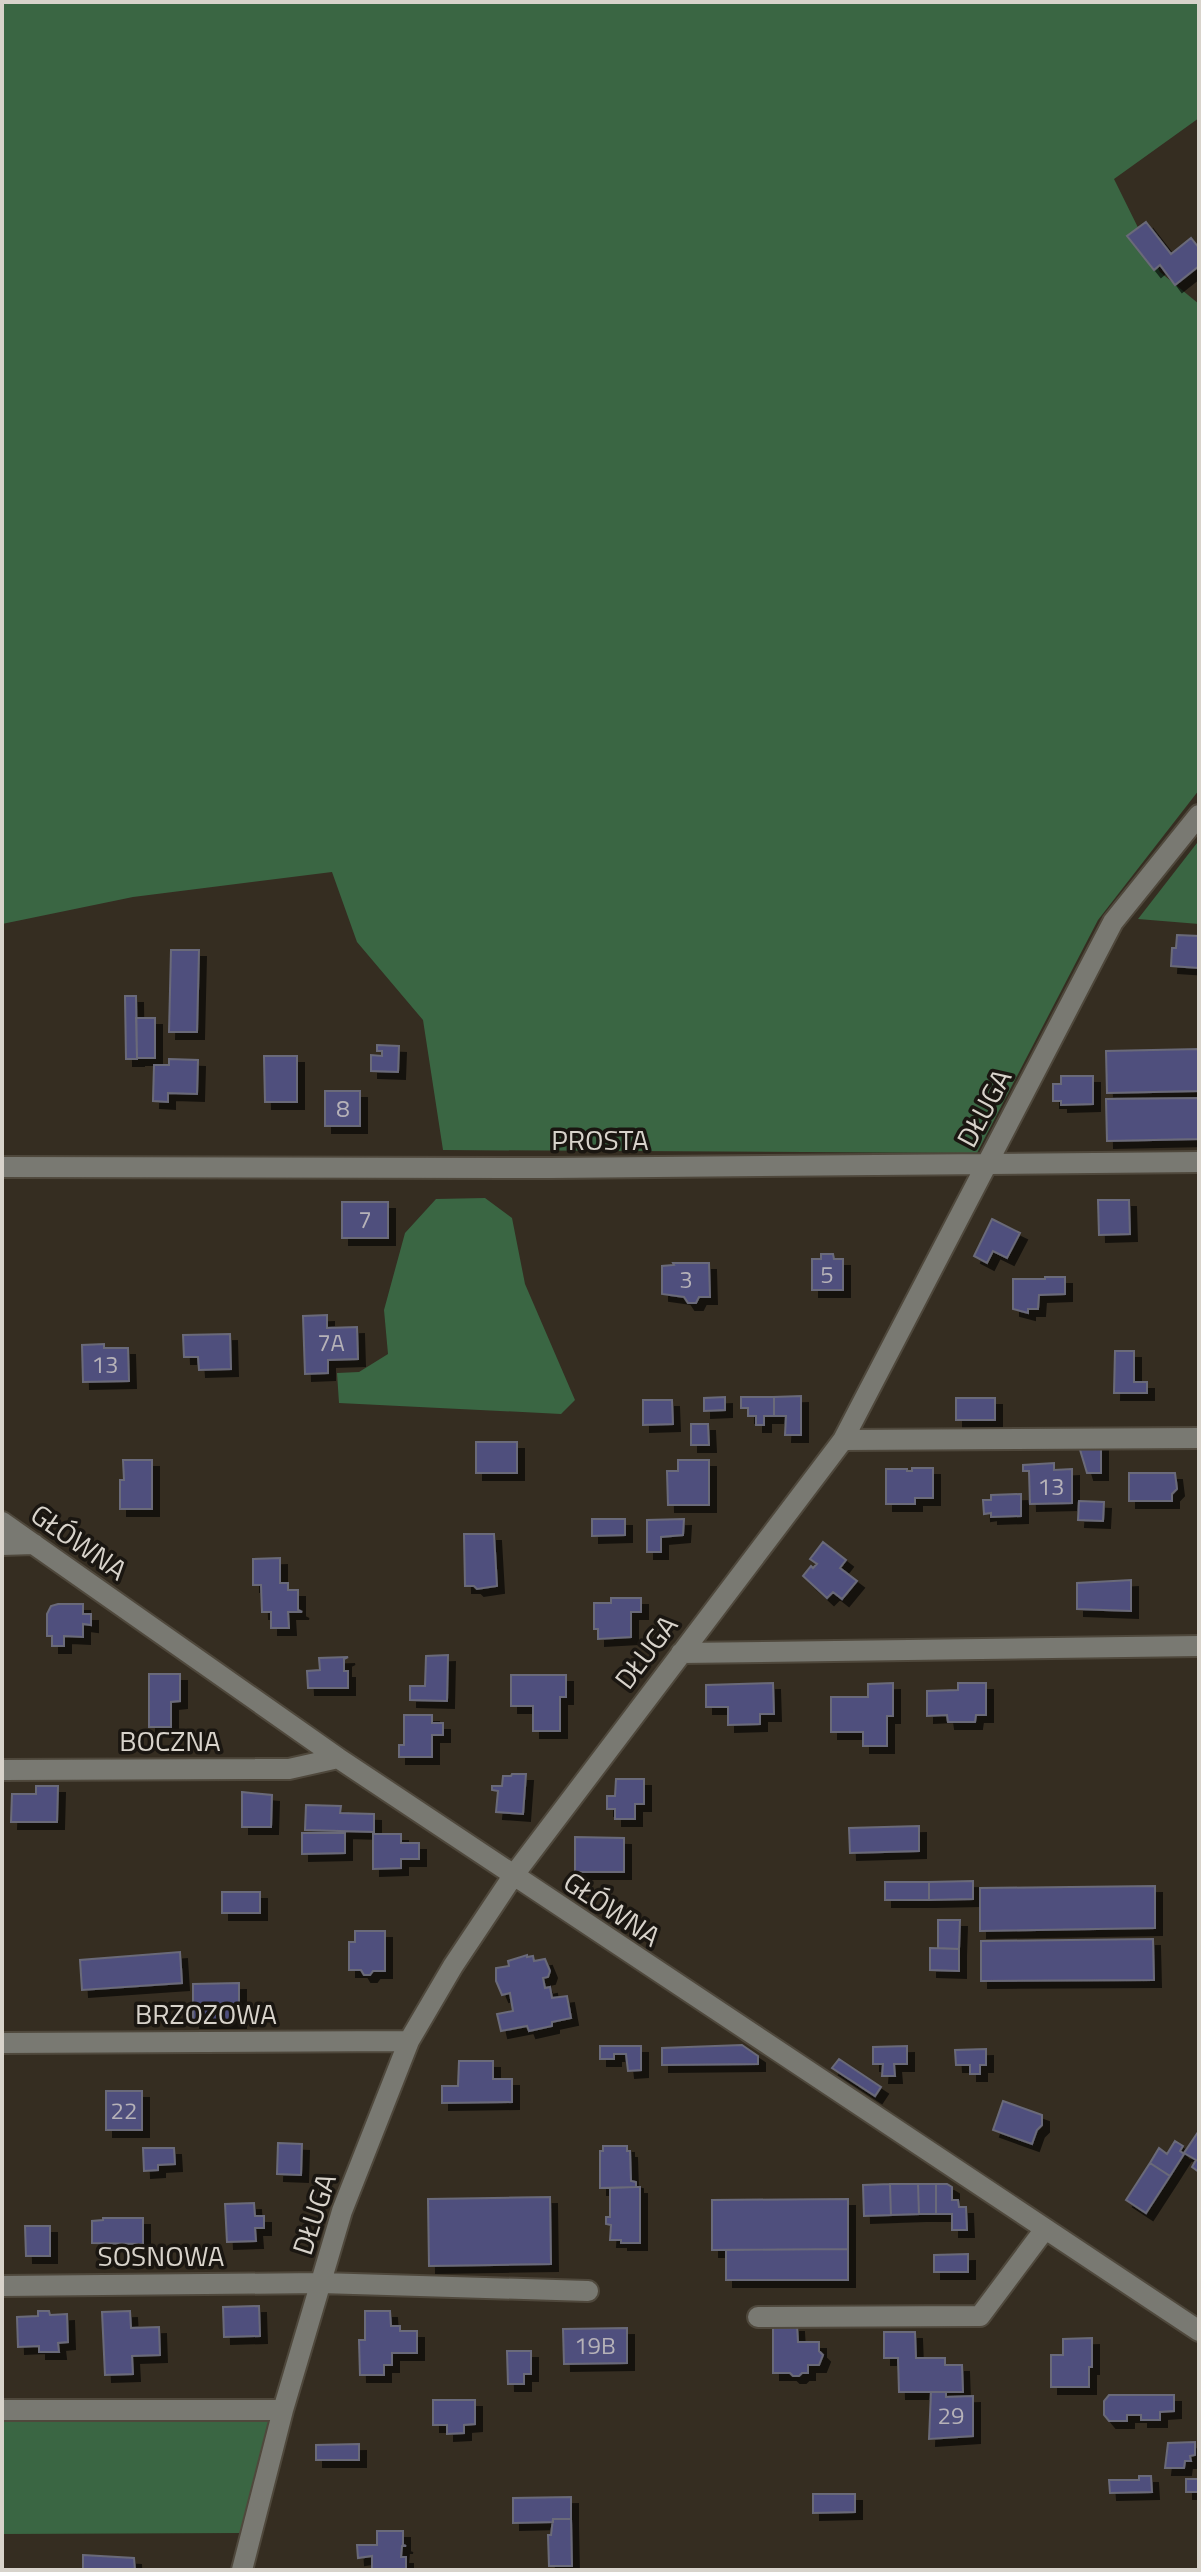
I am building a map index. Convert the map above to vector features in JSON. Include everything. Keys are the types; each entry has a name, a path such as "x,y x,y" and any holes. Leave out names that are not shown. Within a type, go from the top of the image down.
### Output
{"street":[{"name":"DŁUGA","path":"242,2570 283,2410 342,2211 409,2041 453,1966 513,1876 843,1440 1113,922 1199,815"},
{"name":"PROSTA","path":"2,1167 441,1168 1199,1162"},
{"path":"843,1440 1199,1438"},
{"name":"GŁÓWNA","path":"2,1522 338,1758 1199,2331"},
{"path":"2,1545 34,1544"},
{"path":"681,1653 1199,1646"},
{"name":"BOCZNA","path":"2,1770 289,1769 338,1758"},
{"name":"BRZOZOWA","path":"2,2043 409,2041"},
{"path":"758,2317 980,2316 1045,2229"},
{"name":"SOSNOWA","path":"2,2286 321,2283 588,2291"},
{"path":"2,2410 283,2410"}],"green space":[{"path":"2,2 1199,2 1199,118 1114,179 1160,272 1199,304 1199,790 1098,920 977,1153 443,1150 423,1020 357,942 332,872 133,897 2,924"},
{"path":"1199,840 1199,924 1138,919 1197,843"},
{"path":"485,1198 512,1218 525,1284 575,1400 561,1414 339,1403 337,1373 359,1372 388,1354 384,1310 405,1233 436,1199"},
{"path":"2,2415 270,2415 241,2533 2,2534"}],"building":[{"path":"1146,222 1171,254 1191,238 1199,248 1199,266 1175,285 1160,265 1154,270 1127,236"},
{"path":"1177,935 1199,936 1199,968 1171,966 1172,948 1176,948"},
{"path":"171,950 199,950 197,1032 169,1032"},
{"path":"125,996 136,996 137,1059 126,1059"},
{"path":"136,1018 155,1018 155,1058 137,1058"},
{"path":"377,1045 399,1046 398,1072 371,1071 371,1055 382,1056 382,1051 377,1051"},
{"path":"1199,1049 1199,1091 1107,1093 1106,1051"},
{"path":"264,1056 297,1056 297,1102 265,1102"},
{"path":"169,1059 198,1060 197,1094 168,1093 168,1102 153,1101 154,1065 169,1065"},
{"path":"1061,1076 1093,1076 1093,1104 1061,1105 1061,1101 1053,1101 1053,1084 1061,1084"},
{"path":"325,1091 360,1091 360,1126 325,1126"},
{"path":"1199,1098 1199,1139 1107,1141 1106,1099"},
{"path":"1098,1200 1129,1200 1130,1234 1099,1235"},
{"path":"342,1202 388,1202 388,1238 342,1238"},
{"path":"992,1219 1020,1233 1007,1258 993,1251 987,1263 974,1256"},
{"path":"821,1254 833,1254 834,1259 843,1259 843,1290 812,1290 812,1259 821,1259"},
{"path":"709,1263 710,1297 699,1297 696,1303 688,1303 684,1297 662,1294 662,1266"},
{"path":"1065,1277 1065,1294 1039,1295 1038,1309 1028,1309 1028,1313 1013,1309 1013,1279"},
{"path":"327,1315 327,1328 357,1327 358,1359 328,1360 328,1373 305,1374 303,1316"},
{"path":"230,1334 231,1369 199,1370 198,1357 184,1357 183,1335"},
{"path":"104,1344 104,1348 128,1348 129,1381 83,1382 82,1345"},
{"path":"1115,1351 1134,1351 1134,1382 1147,1382 1147,1393 1114,1393"},
{"path":"801,1396 801,1435 785,1435 786,1416 774,1416 774,1397"},
{"path":"725,1397 725,1410 704,1411 704,1398"},
{"path":"741,1397 774,1397 774,1416 764,1416 764,1425 756,1425 756,1416 748,1416 748,1408 741,1408"},
{"path":"956,1398 995,1398 995,1420 956,1420"},
{"path":"643,1400 672,1400 673,1424 643,1425"},
{"path":"691,1424 708,1424 709,1445 691,1445"},
{"path":"476,1442 517,1442 517,1473 476,1473"},
{"path":"1078,1443 1101,1443 1101,1473 1087,1473"},
{"path":"123,1460 152,1460 152,1509 120,1509"},
{"path":"678,1460 709,1460 709,1505 668,1505 667,1471 678,1471"},
{"path":"1054,1463 1054,1470 1072,1469 1072,1503 1030,1504 1029,1471 1023,1471 1023,1465"},
{"path":"912,1468 933,1468 933,1498 915,1498 915,1504 886,1504 886,1469 912,1471"},
{"path":"1129,1473 1175,1473 1177,1489 1172,1494 1172,1501 1129,1501"},
{"path":"1021,1494 1021,1516 991,1517 991,1513 984,1514 983,1500 991,1500 991,1495"},
{"path":"1079,1501 1104,1502 1103,1521 1078,1520"},
{"path":"592,1519 625,1519 625,1535 592,1536"},
{"path":"684,1519 683,1535 661,1537 661,1552 647,1552 647,1520"},
{"path":"464,1534 494,1534 497,1586 477,1589 465,1586"},
{"path":"823,1542 846,1560 840,1568 857,1581 842,1599 833,1592 827,1598 803,1576 817,1564 810,1559"},
{"path":"280,1558 280,1583 288,1583 288,1590 298,1590 298,1610 302,1612 288,1612 289,1628 271,1628 271,1612 262,1612 261,1585 253,1585 253,1559"},
{"path":"1131,1580 1131,1611 1077,1609 1077,1583"},
{"path":"611,1598 641,1598 641,1612 631,1612 631,1637 598,1639 598,1629 594,1629 594,1603 611,1603"},
{"path":"83,1604 83,1614 91,1614 91,1625 83,1624 83,1637 64,1636 64,1646 52,1646 52,1636 47,1636 47,1614 51,1606"},
{"path":"448,1655 447,1701 410,1700 410,1686 425,1686 426,1656"},
{"path":"348,1657 344,1659 344,1671 348,1671 348,1688 308,1688 307,1671 320,1670 319,1658"},
{"path":"149,1674 180,1674 180,1701 171,1702 171,1727 149,1727"},
{"path":"511,1675 566,1675 566,1697 560,1697 560,1731 533,1731 533,1706 511,1706"},
{"path":"773,1683 774,1714 760,1714 760,1724 728,1725 728,1707 706,1707 706,1685"},
{"path":"893,1683 893,1716 887,1716 887,1746 863,1746 863,1732 831,1732 831,1697 868,1697 868,1684"},
{"path":"958,1683 986,1683 986,1715 976,1715 975,1722 948,1722 947,1715 927,1716 927,1691 958,1690"},
{"path":"404,1715 432,1715 432,1723 443,1723 443,1735 432,1735 432,1757 399,1757 399,1745 404,1745"},
{"path":"526,1774 523,1814 496,1812 498,1791 492,1790 492,1786 502,1786 503,1776"},
{"path":"616,1779 644,1779 644,1804 635,1804 635,1819 615,1819 615,1809 607,1809 607,1796 615,1796"},
{"path":"36,1786 58,1786 57,1822 11,1822 12,1794 36,1794"},
{"path":"242,1792 272,1795 271,1827 242,1827"},
{"path":"306,1805 341,1806 340,1813 374,1814 374,1832 305,1830"},
{"path":"919,1826 919,1851 850,1853 849,1828"},
{"path":"302,1833 345,1833 345,1853 302,1854"},
{"path":"373,1834 401,1834 401,1843 419,1843 419,1859 401,1859 401,1868 373,1869"},
{"path":"575,1837 624,1838 624,1872 575,1872"},
{"path":"973,1881 973,1899 929,1900 929,1882"},
{"path":"885,1882 929,1882 929,1900 885,1900"},
{"path":"1155,1886 1155,1928 980,1931 980,1888"},
{"path":"222,1892 260,1892 260,1913 222,1913"},
{"path":"938,1920 960,1920 959,1949 938,1948"},
{"path":"355,1931 385,1931 385,1971 364,1975 361,1970 349,1970 349,1942 355,1942"},
{"path":"1153,1939 1154,1980 981,1981 981,1941"},
{"path":"930,1948 959,1949 959,1971 930,1970"},
{"path":"180,1952 182,1983 82,1990 80,1960"},
{"path":"533,1956 534,1961 545,1959 550,1971 548,1977 543,1978 545,1988 550,1987 552,1998 567,1996 571,2018 529,2031 527,2026 501,2031 497,2014 513,2011 510,1993 502,1995 496,1981 496,1968 509,1966 508,1961"},
{"path":"239,1983 239,2021 193,2021 193,1984"},
{"path":"742,2045 758,2056 758,2064 662,2065 662,2048"},
{"path":"600,2046 641,2046 641,2070 628,2071 626,2054 614,2054 614,2059 600,2059"},
{"path":"907,2046 907,2064 894,2064 895,2076 882,2076 883,2064 873,2064 873,2047"},
{"path":"986,2049 986,2065 980,2065 980,2074 970,2074 970,2065 956,2065 955,2050"},
{"path":"839,2059 881,2087 875,2096 832,2068"},
{"path":"459,2061 493,2061 493,2079 512,2079 512,2102 442,2103 442,2086 458,2086"},
{"path":"106,2091 142,2091 142,2130 106,2130"},
{"path":"1003,2101 1042,2115 1042,2125 1032,2144 993,2130"},
{"path":"1198,2132 1199,2172 1192,2167 1196,2160 1184,2153"},
{"path":"1175,2141 1183,2146 1180,2151 1184,2154 1170,2176 1150,2163 1159,2148 1167,2154"},
{"path":"278,2143 302,2144 301,2175 277,2174"},
{"path":"603,2146 627,2146 627,2151 630,2151 631,2181 636,2182 636,2187 600,2188 600,2151 603,2151"},
{"path":"143,2148 174,2148 175,2164 158,2165 158,2170 144,2171"},
{"path":"1150,2163 1170,2176 1146,2213 1126,2200"},
{"path":"890,2184 918,2184 919,2214 891,2215"},
{"path":"890,2184 891,2215 864,2216 863,2185"},
{"path":"918,2184 936,2184 936,2214 919,2214"},
{"path":"936,2184 952,2187 952,2200 958,2200 959,2207 966,2207 967,2230 952,2230 952,2214 936,2214"},
{"path":"640,2187 640,2243 610,2240 611,2225 606,2224 606,2217 610,2217 610,2188"},
{"path":"550,2197 551,2264 429,2266 428,2199"},
{"path":"848,2199 848,2249 712,2250 712,2200"},
{"path":"254,2203 255,2216 264,2216 264,2228 255,2228 256,2241 227,2242 225,2204"},
{"path":"143,2218 143,2244 92,2243 92,2221"},
{"path":"25,2226 50,2226 50,2256 26,2256"},
{"path":"848,2249 848,2280 726,2280 726,2250"},
{"path":"968,2254 968,2272 934,2272 934,2255"},
{"path":"259,2306 260,2336 224,2337 223,2307"},
{"path":"38,2311 49,2311 50,2315 67,2314 68,2342 58,2343 59,2352 39,2352 39,2346 18,2347 17,2317 38,2316"},
{"path":"130,2311 131,2328 159,2327 160,2355 132,2356 133,2374 105,2375 102,2312"},
{"path":"365,2311 390,2311 391,2326 400,2326 400,2331 417,2331 417,2353 392,2353 392,2365 384,2365 384,2375 360,2375 359,2340 365,2340"},
{"path":"773,2325 797,2325 798,2342 819,2342 819,2351 823,2355 819,2365 808,2365 808,2373 799,2376 773,2373"},
{"path":"627,2328 627,2363 564,2364 563,2329"},
{"path":"884,2332 915,2332 916,2358 945,2358 945,2365 962,2365 963,2392 899,2392 898,2358 884,2358"},
{"path":"1092,2338 1089,2387 1051,2387 1051,2355 1063,2355 1063,2339"},
{"path":"507,2351 531,2351 531,2374 524,2374 524,2384 508,2384"},
{"path":"931,2392 946,2392 946,2397 973,2396 973,2436 929,2439"},
{"path":"1109,2395 1174,2395 1174,2411 1160,2412 1160,2420 1141,2420 1141,2415 1127,2415 1127,2421 1109,2421 1104,2415 1104,2401"},
{"path":"433,2400 475,2400 475,2424 464,2425 464,2433 447,2434 447,2425 433,2425"},
{"path":"1195,2442 1195,2455 1190,2456 1191,2461 1185,2461 1184,2468 1165,2468 1168,2443"},
{"path":"359,2444 359,2460 316,2460 316,2445"},
{"path":"1139,2476 1151,2476 1152,2492 1110,2493 1109,2480 1139,2480"},
{"path":"1186,2479 1199,2479 1199,2492 1186,2492"},
{"path":"813,2494 855,2494 855,2512 813,2513"},
{"path":"571,2497 571,2519 513,2523 513,2498"},
{"path":"553,2519 571,2519 572,2566 549,2566 548,2535 551,2535"},
{"path":"377,2531 403,2531 403,2545 406,2546 402,2546 401,2557 406,2557 406,2570 372,2570 372,2556 358,2558 357,2545 377,2545"},
{"path":"83,2555 134,2558 135,2570 83,2570"}]}
